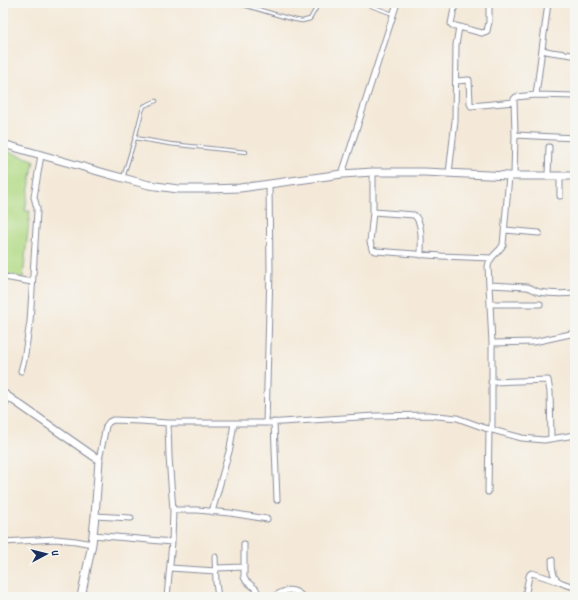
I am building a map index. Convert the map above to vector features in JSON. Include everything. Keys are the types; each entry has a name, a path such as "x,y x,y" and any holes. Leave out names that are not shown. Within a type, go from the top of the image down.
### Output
{"main road":[{"path":"3,144 122,178 155,186 182,189 240,188 342,174 373,172 575,176"},
{"path":"5,394 100,460 92,544 81,597"}],"street":[{"path":"342,174 397,3"},
{"path":"454,4 451,25 482,33 487,31 489,22 489,3"},
{"path":"536,95 548,3"},
{"path":"449,173 455,121 456,45 459,27"},
{"path":"542,50 572,55"},
{"path":"456,81 469,80 471,106 514,102"},
{"path":"488,492 492,343 488,266 493,255 500,250 503,245 512,175 515,135 514,99 516,97 536,95 575,96"},
{"path":"515,135 575,138"},
{"path":"548,176 549,147"},
{"path":"21,371 30,322 37,212 34,197 41,155"},
{"path":"373,172 373,212 370,242 372,249 376,251 421,255 491,258"},
{"path":"560,176 560,196"},
{"path":"266,423 270,271 269,184"},
{"path":"373,212 414,215 418,217 420,224 421,255"},
{"path":"504,230 539,233"},
{"path":"575,239 575,256"},
{"path":"4,277 32,282"},
{"path":"489,285 527,287 545,293 575,293"},
{"path":"490,304 540,304"},
{"path":"492,343 525,343 575,334"},
{"path":"491,382 548,380 550,392 551,439"},
{"path":"3,410 5,394"},
{"path":"100,460 106,426 113,420 168,423 266,423 375,416 428,416 457,418 522,438 544,440 575,435"},
{"path":"274,422 277,500"},
{"path":"167,597 172,542 173,510 168,423"},
{"path":"212,512 230,448 234,423"},
{"path":"173,510 197,510 230,513 267,519"},
{"path":"95,516 131,518"},
{"path":"93,535 172,542"},
{"path":"3,552 4,542 56,540 76,541 92,544"},
{"path":"244,544 244,577 246,581 256,589 259,597"},
{"path":"215,557 218,597"},
{"path":"552,560 554,576 557,581"},
{"path":"170,568 216,570 244,568"},
{"path":"525,597 528,580 530,574 532,573 575,587"},
{"path":"273,597 285,591 291,590 303,597"}],"lane":[{"path":"238,3 291,20 302,21 310,19 319,3"},
{"path":"363,3 393,14"},
{"path":"122,178 144,106 156,102"},
{"path":"135,138 170,144 246,152"}],"green space":[{"path":"3,150 34,160 25,211 30,211 23,278 3,273"}]}
